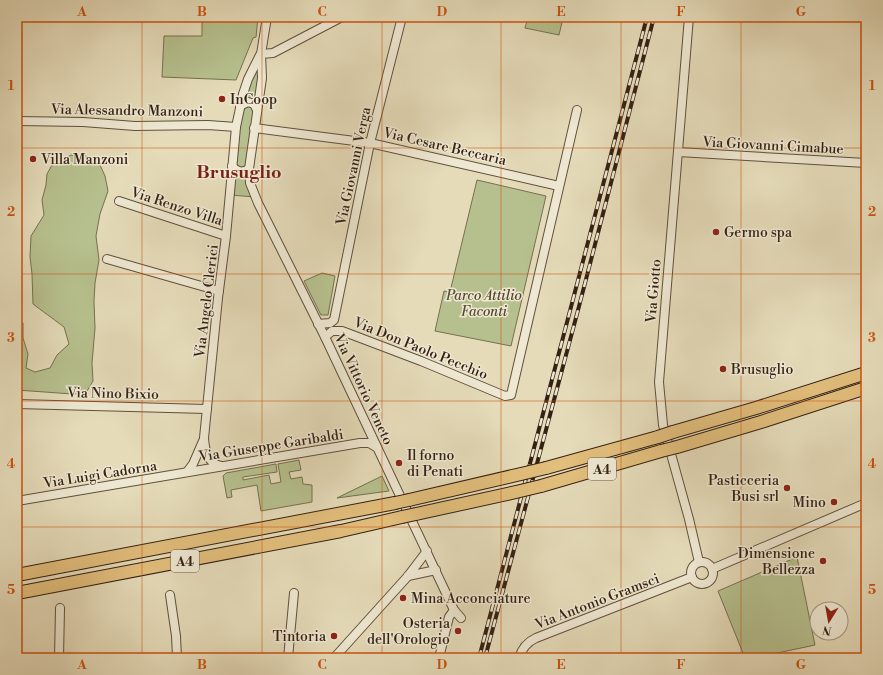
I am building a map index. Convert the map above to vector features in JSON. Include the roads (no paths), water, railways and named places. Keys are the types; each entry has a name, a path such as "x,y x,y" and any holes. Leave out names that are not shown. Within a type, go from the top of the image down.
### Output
{"highway":[{"name":"A4","path":"17,575 395,503 521,474 658,437 866,373"},
{"name":"A4","path":"17,593 341,532 541,486 761,422 866,388"}],"street":[{"path":"267,17 261,54 273,53 342,17"},
{"name":"Via Giovanni Verga","path":"334,320 370,143 402,17"},
{"name":"Via Giotto","path":"689,17 659,382 663,425 689,519 699,562"},
{"name":"Via Angelo Clerici","path":"221,466 215,464 208,457 205,449 204,438 226,236 236,127 240,106 248,79 261,54"},
{"name":"Via Vittorio Veneto","path":"261,54 262,78 249,169 250,183 258,203 325,337 454,610 461,618"},
{"path":"240,106 248,102 254,104 257,110"},
{"path":"558,186 577,110"},
{"name":"Via Alessandro Manzoni","path":"17,121 83,122 135,126 208,125 236,127"},
{"name":"Via Cesare Beccaria","path":"254,128 370,143 558,186"},
{"name":"Via Giovanni Cimabue","path":"678,152 866,164"},
{"path":"232,166 238,171 243,172 249,169"},
{"name":"Via Don Paolo Pecchio","path":"325,337 332,331 342,331 421,361 505,396 510,396 512,393 558,186"},
{"name":"Via Renzo Villa","path":"119,201 226,236"},
{"path":"107,259 219,291"},
{"path":"318,324 334,320 337,327 342,331"},
{"name":"Via Nino Bixio","path":"17,404 207,408"},
{"name":"Via Giuseppe Garibaldi","path":"360,443 365,436 366,426"},
{"name":"Via Angelo Clerici","path":"187,472 196,459 204,438"},
{"name":"Via Giuseppe Garibaldi","path":"187,472 360,443 369,443 376,447"},
{"name":"Via Luigi Cadorna","path":"17,501 187,472"},
{"path":"712,569 866,504"},
{"path":"334,658 408,576 427,551"},
{"path":"699,562 706,563 712,569 713,576 708,582 701,584 694,580 691,574 693,567 699,562"},
{"path":"408,576 436,570"},
{"name":"Via Antonio Gramsci","path":"519,658 525,646 536,638 692,577"},
{"path":"288,658 294,593"},
{"path":"170,595 176,636 177,658"},
{"path":"59,658 60,608"},
{"path":"439,658 449,617 454,610"}],"railway":[{"path":"479,658 647,17"},
{"path":"485,658 577,314 654,17"}],"place":[{"name":"InCoop","path":"222,99"},
{"name":"Villa Manzoni","path":"33,159"},
{"name":"Germo spa","path":"716,232"},
{"name":"Brusuglio","path":"723,369"},
{"name":"Il forno di Penati","path":"399,463"},
{"name":"Pasticceria Busi srl","path":"787,488"},
{"name":"Mino","path":"834,502"},
{"name":"Dimensione Bellezza","path":"823,561"},
{"name":"Mina Acconciature","path":"403,598"},
{"name":"Osteria dell'Orologio","path":"458,631"},
{"name":"Tintoria","path":"334,636"}],"district":[{"name":"Brusuglio","path":"239,172"}],"park label":[{"name":"Parco Attilio Faconti","path":"484,304"}]}
